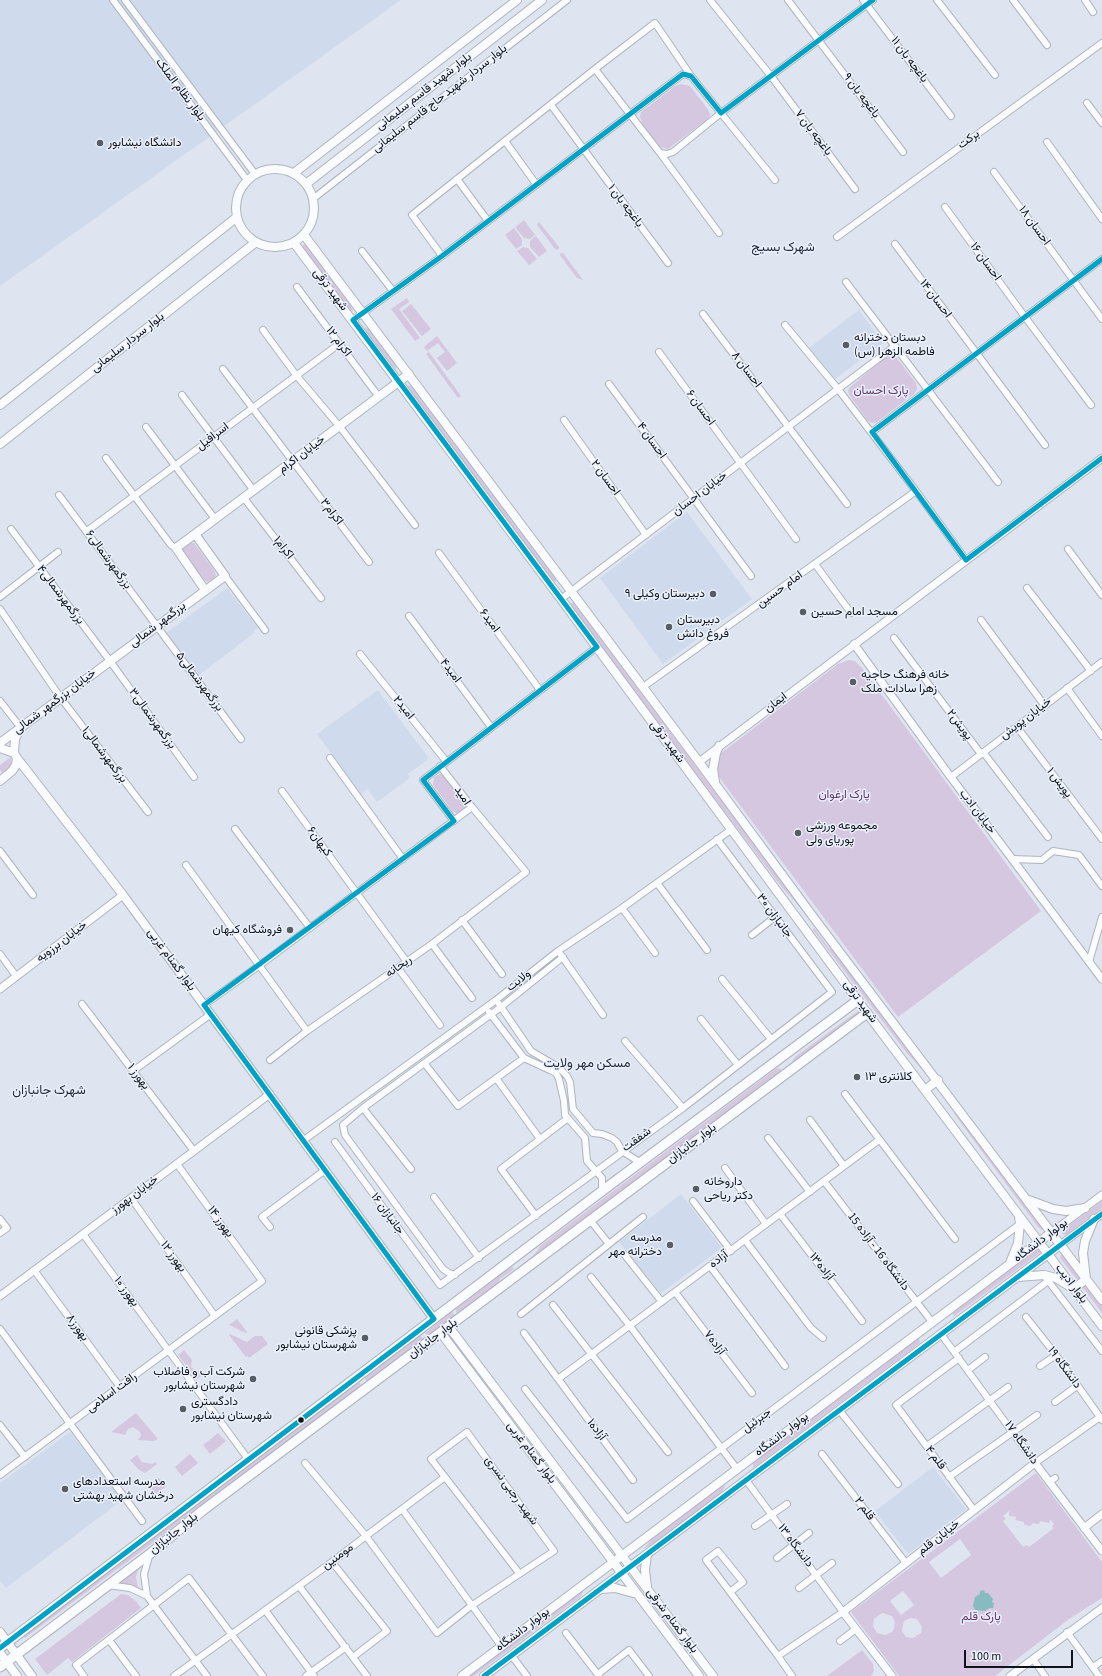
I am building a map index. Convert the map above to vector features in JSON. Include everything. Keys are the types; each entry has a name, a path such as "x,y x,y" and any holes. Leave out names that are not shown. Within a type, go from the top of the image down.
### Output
{"main road":[{"name":"بلوار شهید قاسم سلیمانی","path":"294,173 518,0"},
{"name":"بلوار شهید قاسم سلیمانی","path":"306,184 542,0"},
{"path":"274,168 294,173 306,184 314,198 315,211 312,224 304,235 294,243 281,247 268,247 256,242 244,232 237,217 237,197 241,188 255,174 274,168"},
{"path":"0,404 237,217"},
{"name":"شهید ترقی","path":"304,235 363,312 814,918 938,1080 1051,1233"},
{"name":"بلوار سردار سلیمانی","path":"0,444 256,242"},
{"name":"شهید ترقی","path":"294,243 597,647 867,1013 1039,1242"},
{"name":"خیابان اکرام","path":"176,548 409,374"},
{"path":"176,548 206,590 225,576 195,534"},
{"name":"بزرگمهر شمالی","path":"110,661 206,590"},
{"name":"خیابان بزرگمهر شمالی","path":"0,743 110,661"},
{"path":"0,781 12,771 16,765 15,739 21,728"},
{"path":"716,786 712,769 719,746"},
{"path":"0,748 15,755"},
{"name":"بلوار گمنام غربی","path":"15,755 123,894 434,1319"},
{"path":"804,926 814,918"},
{"name":"بلوار جانبازان","path":"0,1648 602,1191 858,1000"},
{"name":"بلوار جانبازان","path":"3,1664 151,1553 202,1511 867,1013"},
{"path":"782,1058 790,1070"},
{"path":"925,1090 938,1080"},
{"path":"1025,1198 1053,1209 1066,1211 1084,1208"},
{"path":"1010,1264 1018,1243 1020,1224 1019,1216"},
{"path":"1016,1278 1056,1278 1074,1289 1086,1279 1083,1253 1085,1241 1094,1220"},
{"name":"بولوار دانشگاه","path":"462,1676 1051,1233"},
{"name":"بلوار ادیب","path":"1051,1233 1102,1300"},
{"name":"بلوار ادیب","path":"1039,1242 1102,1326"},
{"name":"بولوار دانشگاه","path":"484,1676 1060,1245"},
{"path":"513,1259 523,1271"},
{"name":"بلوار گمنام غربی","path":"449,1327 630,1567"},
{"name":"بلوار گمنام غربی","path":"441,1333 621,1574"},
{"path":"449,1343 457,1336"},
{"path":"362,1374 362,1379 365,1384 371,1385"},
{"path":"647,1554 645,1570 648,1590"},
{"name":"بلوار گمنام شرقی","path":"630,1567 713,1676"},
{"name":"بلوار گمنام شرقی","path":"621,1574 699,1676"},
{"path":"601,1589 615,1588 637,1594"},
{"path":"0,1632 32,1676"},
{"path":"0,1653 3,1664 17,1676"}],"street":[{"name":"بلوار نظام الملک","path":"112,0 248,180"},
{"name":"بلوار نظام الملک","path":"125,0 255,174"},
{"name":"بلوار سردار شهید حاج قاسم سلیمانی","path":"314,198 567,0"},
{"name":"باغچه بان ۷","path":"710,0 771,76 855,189"},
{"name":"باغچه بان ۹","path":"788,0 903,152"},
{"path":"660,152 666,154 673,152 721,113 818,41 864,2 873,0"},
{"path":"937,0 995,75"},
{"path":"1013,0 1047,45"},
{"path":"1085,0 1093,12"},
{"name":"باغچه بان ۱۱","path":"864,2 951,116"},
{"path":"442,256 412,215 655,23 691,76 775,180"},
{"name":"برکت","path":"837,237 1102,43"},
{"path":"595,69 660,152 719,233"},
{"path":"353,320 442,256 682,74 691,76"},
{"path":"1087,103 1102,123"},
{"name":"باغچه بان ۱","path":"551,105 582,149 668,263"},
{"path":"505,142 536,184"},
{"path":"1047,142 1102,219"},
{"name":"احسان ۱۸","path":"994,172 1102,319"},
{"path":"457,179 488,221"},
{"name":"احسان ۱۶","path":"945,207 1025,317 1092,405"},
{"name":"احسان ۱۴","path":"895,244 1045,445"},
{"path":"362,251 393,291"},
{"path":"872,432 927,389 1102,259"},
{"path":"846,282 998,482"},
{"name":"اکرام ۱۲","path":"297,287 379,397"},
{"name":"احسان ۸","path":"703,314 847,504"},
{"path":"785,325 872,432 966,560"},
{"path":"263,330 296,375 340,427 416,525"},
{"name":"اسرافیل","path":"87,532 339,344"},
{"name":"خیابان احسان","path":"561,599 894,346"},
{"name":"احسان ۶","path":"659,352 796,539"},
{"name":"اکرام۳","path":"223,369 369,562"},
{"name":"احسان ۴","path":"609,384 751,576"},
{"path":"182,396 214,436 254,491"},
{"name":"احسان ۲","path":"564,420 646,535"},
{"path":"146,427 215,519"},
{"path":"106,458 171,545 176,548"},
{"name":"ایمان","path":"699,762 1102,458"},
{"name":"امام حسین","path":"643,687 916,491"},
{"name":"بزرگمهرشمالی۶","path":"59,495 156,626"},
{"name":"اکرام۱","path":"244,498 321,598"},
{"name":"بزرگمهرشمالی۴","path":"11,529 110,661"},
{"path":"1068,549 1102,594"},
{"path":"0,597 58,552"},
{"name":"امید۶","path":"439,553 540,690"},
{"path":"815,564 851,613"},
{"path":"225,576 265,630"},
{"path":"1027,588 1091,671"},
{"name":"بزرگمهرشمالی۱","path":"0,609 60,697 148,812"},
{"name":"امید۴","path":"409,616 491,727"},
{"path":"981,620 1045,706"},
{"name":"بزرگمهرشمالی۵","path":"156,626 241,739"},
{"name":"پویش۲","path":"894,638 1048,838"},
{"name":"خیابان ادب","path":"854,644 1012,859 1102,978"},
{"name":"امید","path":"440,766 472,807 454,821 422,780 446,761 597,647"},
{"name":"امید۲","path":"360,654 446,761"},
{"name":"بزرگمهرشمالی۳","path":"110,661 194,777"},
{"name":"خیابان پویش","path":"951,776 1102,662"},
{"path":"1067,688 1102,736"},
{"path":"0,701 21,728"},
{"name":"پویش ۱","path":"1017,727 1102,839"},
{"path":"330,758 403,859"},
{"name":"کیهان۶","path":"282,791 407,962"},
{"name":"ریحانه","path":"270,1060 308,1031 432,944 526,872 472,807"},
{"path":"204,1005 454,821"},
{"path":"235,829 310,928"},
{"name":"ولایت","path":"304,1140 496,1000 558,951 622,908 732,829"},
{"name":"جانبازان ۳۰","path":"717,839 832,992"},
{"path":"0,851 33,895"},
{"path":"1012,859 1042,860 1053,851 1079,855 1102,886"},
{"path":"186,865 308,1031"},
{"path":"657,883 707,950"},
{"name":"خیابان برزویه","path":"0,989 123,894"},
{"path":"622,908 655,953"},
{"path":"1089,962 1102,916"},
{"path":"752,935 775,917"},
{"path":"462,920 502,974"},
{"path":"432,944 472,998"},
{"path":"558,951 603,1015"},
{"path":"0,954 16,976"},
{"path":"455,1275 443,1269 345,1135 343,1129 345,1122 491,1015 563,957"},
{"path":"398,968 440,1025"},
{"path":"722,979 771,1040"},
{"name":"شفقت","path":"440,1285 683,1108 832,992"},
{"path":"496,1000 531,1052 558,1067 567,1076 570,1082 573,1109 593,1133 602,1134 612,1138 617,1142 622,1151 641,1163"},
{"name":"بهورز ۱","path":"82,1004 194,1151"},
{"path":"485,1008 524,1058 556,1073 561,1084 565,1115 585,1138 587,1161 602,1178 602,1191"},
{"path":"133,1071 211,1014"},
{"path":"701,1019 738,1065"},
{"path":"625,1041 683,1108"},
{"path":"425,1064 458,1106 524,1058"},
{"path":"496,1078 540,1139"},
{"name":"خیابان بهورز","path":"0,1296 270,1094"},
{"path":"846,1094 879,1140 955,1238"},
{"path":"363,1108 410,1169"},
{"path":"536,1216 501,1169 568,1118"},
{"path":"810,1120 844,1166"},
{"path":"768,1138 810,1192"},
{"name":"آزاده","path":"558,1379 879,1140"},
{"name":"جانبازان ۱۶","path":"335,1142 440,1285"},
{"name":"بهورز ۱۴","path":"177,1164 262,1281"},
{"path":"725,1168 766,1224"},
{"path":"270,1227 262,1217 325,1170"},
{"name":"دانشگاه 16 - آزاده 15","path":"824,1181 932,1322"},
{"name":"بولوار دانشگاه","path":"1051,1233 1102,1195"},
{"path":"434,1197 479,1258"},
{"name":"بهورز ۱۲","path":"131,1198 215,1316"},
{"path":"693,1201 731,1251"},
{"name":"آزاده۱۳","path":"780,1214 862,1321"},
{"name":"بولوار دانشگاه","path":"1060,1245 1102,1214"},
{"path":"521,1314 643,1217"},
{"path":"0,1218 7,1228 0,1233"},
{"path":"590,1220 609,1244"},
{"name":"جبرئیل","path":"525,1389 627,1519 1020,1224"},
{"name":"بهورز ۱۰","path":"83,1234 248,1459"},
{"path":"745,1240 811,1328 823,1338"},
{"path":"624,1254 662,1302"},
{"path":"710,1266 786,1366"},
{"name":"بهورز۸","path":"34,1270 120,1387"},
{"path":"591,1277 630,1326 737,1469"},
{"path":"954,1352 1046,1278 1102,1351"},
{"name":"رافت اسلامی","path":"0,1475 262,1281"},
{"name":"آزاده۷","path":"675,1292 752,1393"},
{"path":"553,1305 668,1452"},
{"name":"دانشگاه ۱۹","path":"1026,1317 1056,1355 1101,1419"},
{"path":"0,1329 142,1521"},
{"name":"آزاده۱","path":"524,1333 633,1480"},
{"name":"دانشگاه ۱۷","path":"941,1334 1036,1463 1052,1480 1084,1528 1102,1551"},
{"path":"1040,1366 1056,1355"},
{"path":"968,1370 984,1357"},
{"name":"قلم ۴","path":"959,1358 896,1404 974,1510"},
{"path":"1055,1402 1077,1386"},
{"path":"926,1446 1008,1387"},
{"path":"840,1410 898,1484"},
{"path":"949,1477 1037,1415"},
{"path":"1036,1463 1101,1419"},
{"path":"0,1425 24,1457"},
{"name":"شهید رجبی نسری","path":"445,1476 430,1459 467,1432 554,1551 519,1573"},
{"name":"قلم ۲","path":"822,1454 906,1564"},
{"path":"305,1463 366,1536 437,1632 471,1606 519,1573 445,1476"},
{"name":"خیابان قلم","path":"843,1612 1036,1463"},
{"name":"مومنین","path":"174,1676 332,1562 445,1476"},
{"name":"دانشگاه ۱۳","path":"746,1480 843,1612"},
{"path":"755,1526 787,1504"},
{"path":"402,1509 436,1558 502,1647"},
{"path":"1084,1528 1102,1514"},
{"path":"777,1558 809,1533"},
{"path":"730,1592 743,1582 718,1551 706,1560 792,1676"},
{"path":"147,1596 144,1574 151,1553"},
{"path":"332,1562 387,1631 353,1657"},
{"path":"799,1588 832,1563"},
{"path":"84,1676 76,1666 190,1578 263,1676"},
{"path":"107,1585 130,1588 147,1596 207,1676"},
{"path":"298,1586 367,1676"},
{"path":"1010,1676 1067,1632 1102,1608"},
{"path":"265,1610 310,1675 346,1647"},
{"path":"778,1656 843,1612 889,1675"},
{"path":"840,1641 856,1629"},
{"path":"1067,1632 1099,1676"},
{"path":"566,1633 598,1675 629,1650 649,1676"},
{"path":"109,1640 136,1676"},
{"path":"512,1656 527,1676"},
{"path":"1033,1659 1045,1676"},
{"path":"1093,1667 1102,1661"}],"shaded area":[{"name":"دانشگاه نیشابور","path":"0,0 401,0 0,286"},
{"name":"دبستان دخترانه فاطمه الزهرا (س)","path":"859,310 883,343 835,379 809,348"},
{"path":"687,512 752,599 663,664 600,578"},
{"path":"227,588 258,628 254,630 254,633 198,676 166,633"},
{"path":"378,690 428,757 427,760 408,774 410,778 377,802 367,789 361,794 317,734"},
{"name":"مدرسه دخترانه مهر","path":"681,1194 722,1248 661,1293 619,1242"},
{"name":"مدرسه استعدادهای درخشان شهید بهشتی","path":"70,1432 122,1500 6,1588 0,1581 0,1483"},
{"path":"933,1467 966,1509 908,1554 875,1511"}],"green space":[{"path":"681,84 690,86 707,108 710,114 709,118 668,149 660,147 643,125 640,117 641,112 675,86"},
{"path":"524,220 535,235 530,239 524,238 515,227"},
{"path":"539,222 559,247 558,250 555,249 537,225"},
{"path":"514,228 522,239 522,245 516,249 505,235"},
{"path":"536,236 547,251 539,257 530,247 530,241"},
{"path":"304,244 308,247 352,307 353,311 349,310 303,250"},
{"path":"523,247 528,248 537,259 529,265 517,251"},
{"path":"563,253 583,280 577,278 560,255"},
{"path":"407,298 409,302 399,309 420,338 415,341 391,309"},
{"path":"411,304 431,329 422,336 402,311"},
{"path":"365,327 369,329 397,365 396,370 366,331"},
{"path":"437,336 457,363 447,371 437,358 445,352 438,343 427,351 424,347"},
{"path":"429,352 461,396 458,398 426,354"},
{"name":"پارک احسان","path":"892,355 896,357 916,383 917,389 914,394 877,422 873,423 868,421 848,391 850,387 887,356"},
{"path":"409,385 413,388 556,578 556,582 552,580 407,388"},
{"path":"190,542 194,543 214,570 216,576 212,580 207,582 203,579 183,551 182,547"},
{"path":"574,603 806,914 780,885 571,608 569,605"},
{"name":"پارک ارغوان","path":"849,660 855,661 862,668 1041,911 898,1017 716,773 720,754 838,664"},
{"path":"11,757 11,766 3,774 0,770 0,765"},
{"path":"440,774 444,775 465,803 466,807 464,812 458,814 453,812 433,785 434,777"},
{"path":"814,928 829,948 835,952 929,1077 906,1052 813,930"},
{"path":"861,1010 862,1012 793,1062 792,1061 796,1056"},
{"path":"777,1068 781,1069 781,1071 769,1082 523,1265 535,1254 540,1246"},
{"path":"938,1092 953,1112 962,1120 1043,1228 1042,1230 1038,1227"},
{"path":"1102,1201 1102,1208 1066,1235 1062,1234 1063,1230"},
{"path":"1037,1249 1041,1252 953,1317 953,1312"},
{"path":"1061,1254 1064,1255 1082,1278 1078,1281 1060,1258"},
{"path":"511,1267 514,1268 513,1270 500,1279 496,1287 458,1314 456,1312 456,1309"},
{"path":"1086,1283 1102,1305 1102,1313 1082,1287"},
{"path":"452,1312 456,1316 428,1337 425,1333"},
{"path":"237,1319 247,1332 246,1333 229,1325"},
{"path":"230,1334 247,1342 255,1336 262,1336 268,1344 249,1358 247,1356 246,1357 229,1335"},
{"path":"420,1335 424,1340 368,1382 366,1381 365,1378"},
{"path":"919,1338 920,1343 753,1468 753,1463"},
{"path":"184,1350 192,1360 191,1367 196,1371 199,1371 202,1375 197,1379 178,1355"},
{"path":"359,1381 362,1387 25,1638 23,1635"},
{"path":"136,1413 158,1439 154,1441 138,1440 141,1436 140,1432 133,1427 128,1429 125,1435 111,1432"},
{"path":"218,1433 226,1441 210,1454 203,1445"},
{"path":"190,1454 198,1463 182,1476 175,1467"},
{"path":"137,1455 142,1462 152,1464 156,1462 157,1464 145,1473 138,1469 130,1460"},
{"name":"پارک قلم","path":"1036,1473 1102,1562 1102,1598 1069,1619 995,1676 899,1676 851,1612","holes":["1009,1511 1009,1516 1016,1517 1015,1520 1024,1522 1024,1524 1028,1526 1033,1523 1039,1524 1040,1521 1049,1523 1050,1519 1054,1524 1052,1526 1054,1528 1029,1547 1027,1545 1023,1547 1003,1521 1006,1519 1003,1516","960,1539 971,1555 941,1578 929,1562","903,1591 914,1605 901,1615 890,1601","882,1613 892,1616 895,1622 892,1632 885,1635 877,1633 873,1626 874,1619","910,1618 917,1619 922,1627 921,1633 913,1638 906,1637 902,1631 904,1621"]},
{"path":"159,1478 166,1486 156,1494 149,1486"},
{"path":"721,1485 725,1486 722,1492 657,1542 644,1549 656,1533"},
{"path":"139,1567 136,1577 138,1588 118,1582"},
{"path":"585,1588 580,1597 474,1676 468,1676"},
{"path":"121,1594 128,1595 136,1601 141,1608 72,1662 68,1658 47,1675 35,1659"},
{"path":"862,1650 873,1664 874,1671 871,1676 827,1676"}],"water":[{"path":"984,1590 985,1593 988,1593 993,1599 993,1608 989,1608 985,1611 975,1610 973,1606 975,1597 980,1594 980,1591"}],"transit line":[{"path":"0,1648 434,1319 204,1005 454,821 423,780 597,647 353,320 442,256 683,74 691,76 721,113 873,0"},
{"path":"1102,259 872,432 966,560 1102,458"},
{"path":"484,1676 1102,1214"}],"place":[{"name":"دانشگاه نیشابور","path":"100,143"},
{"name":"دبستان دخترانه فاطمه الزهرا (س)","path":"846,345"},
{"name":"دبیرستان وکیلی ۹","path":"713,594"},
{"name":"مسجد امام حسین","path":"803,612"},
{"name":"دبیرستان فروغ دانش","path":"669,627"},
{"name":"خانه فرهنگ حاجیه زهرا سادات ملک","path":"853,682"},
{"name":"مجموعه ورزشی پوریای ولی","path":"798,833"},
{"name":"فروشگاه کیهان","path":"290,930"},
{"name":"کلانتری ۱۳","path":"857,1077"},
{"name":"داروخانه دکتر ریاحی","path":"696,1189"},
{"name":"مدرسه دخترانه مهر","path":"670,1245"},
{"name":"پزشکی قانونی شهرستان نیشابور","path":"365,1338"},
{"name":"شرکت آب و فاضلاب شهرستان نیشابور","path":"253,1379"},
{"name":"دادگستری شهرستان نیشابور","path":"183,1409"},
{"name":"مدرسه استعدادهای درخشان شهید بهشتی","path":"65,1489"}],"district":[{"name":"شهرک بسیج","path":"783,248"},
{"name":"مسکن مهر ولایت","path":"587,1064"},
{"name":"شهرک جانبازان","path":"49,1091"}]}
